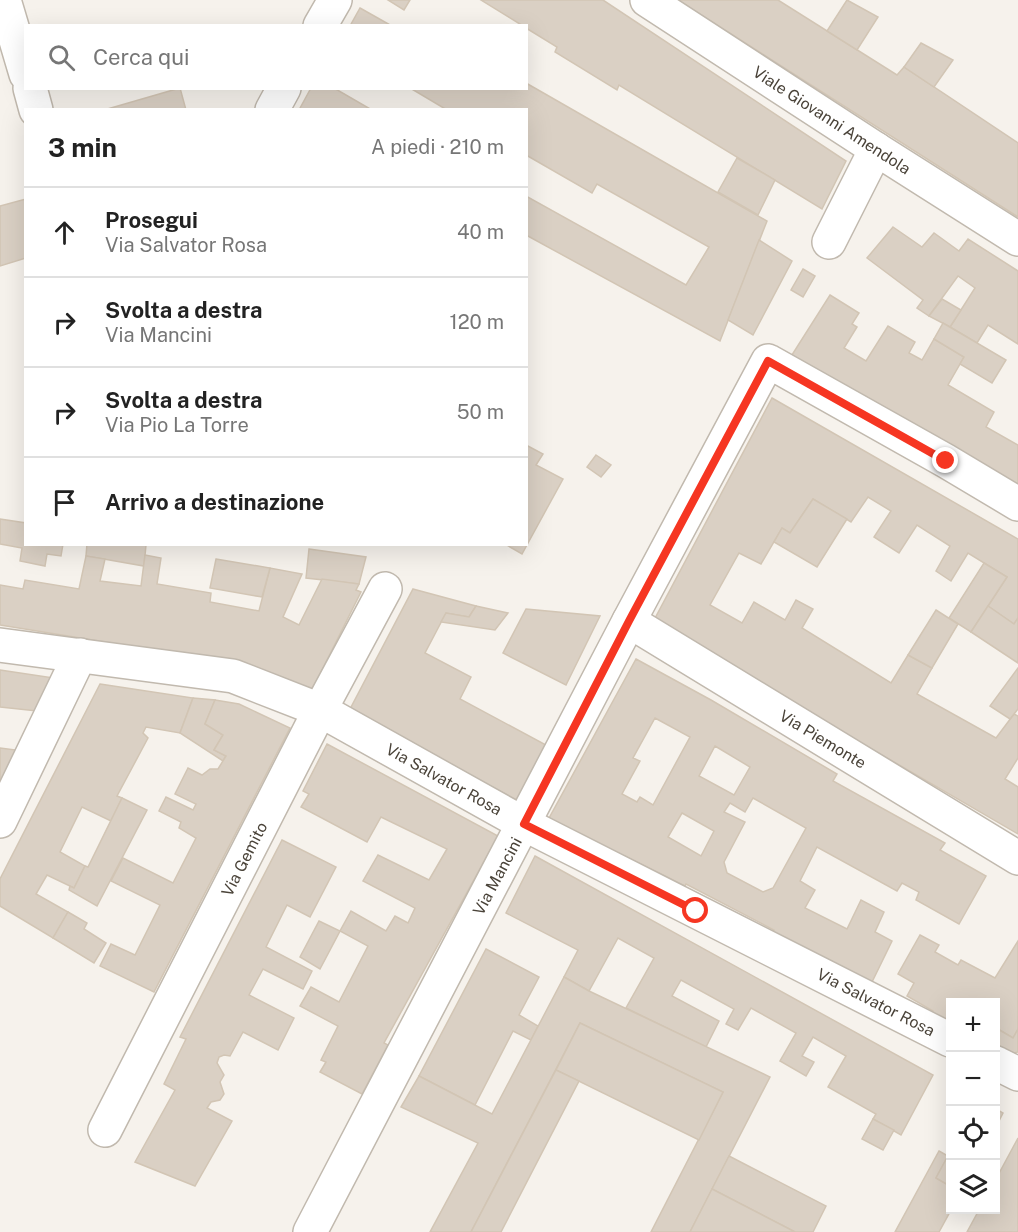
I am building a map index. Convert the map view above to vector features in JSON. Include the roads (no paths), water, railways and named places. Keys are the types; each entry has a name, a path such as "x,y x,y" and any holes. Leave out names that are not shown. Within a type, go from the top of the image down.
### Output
{"street":[{"path":"4,0 24,67"},
{"path":"321,24 335,0"},
{"name":"Viale Giovanni Amendola","path":"647,0 1018,239"},
{"path":"31,90 35,108"},
{"path":"273,108 283,90"},
{"path":"830,242 876,149"},
{"name":"Via Mancini","path":"310,1232 629,621 768,361 1018,504"},
{"name":"Via Gemito","path":"105,1130 320,710 385,589"},
{"name":"Via Piemonte","path":"629,621 1018,858"},
{"name":"Via Salvator Rosa","path":"0,645 233,676 320,710 524,824 946,1037"},
{"path":"0,821 80,655"},
{"path":"1000,1065 1018,1074"}]}
